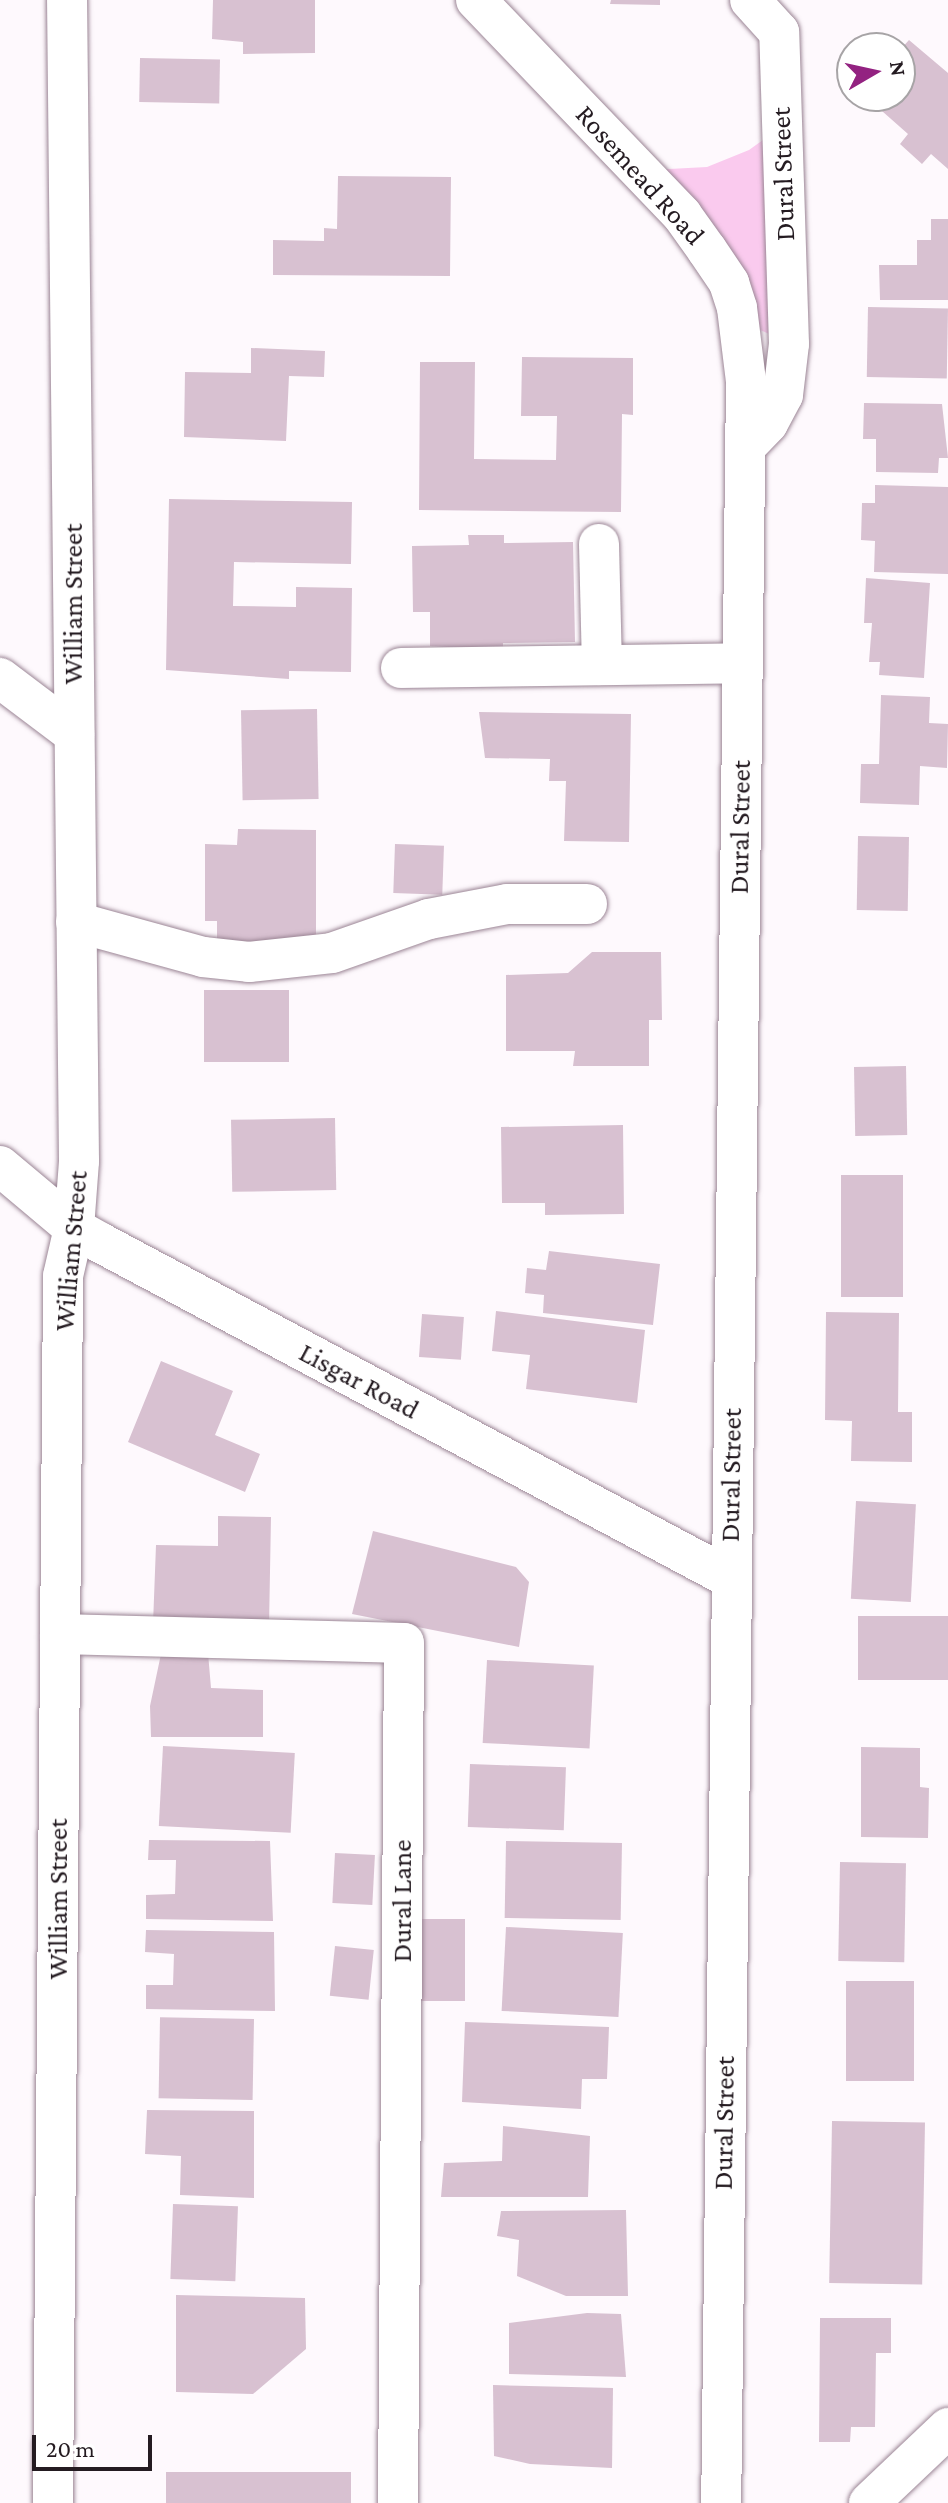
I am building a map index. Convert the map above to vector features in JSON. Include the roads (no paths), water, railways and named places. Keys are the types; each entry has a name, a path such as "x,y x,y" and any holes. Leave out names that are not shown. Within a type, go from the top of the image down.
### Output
{"street":[{"name":"William Street","path":"53,2503 63,1276 74,1228 79,1161 67,0"},
{"name":"Rosemead Road","path":"476,0 682,215 707,250 729,283 737,308 746,381"},
{"name":"Dural Street","path":"745,447 768,423 783,395 789,344 779,32 750,0"},
{"name":"Dural Street","path":"721,2503 746,381"},
{"path":"599,544 602,665"},
{"path":"401,668 742,663"},
{"path":"0,678 74,734"},
{"path":"76,922 203,957 249,962 332,953 429,919 507,904 587,904"},
{"name":"Lisgar Road","path":"0,1166 74,1228 730,1578"},
{"name":"Dural Lane","path":"60,1634 404,1643 398,2503"},
{"path":"869,2503 948,2428"}]}
